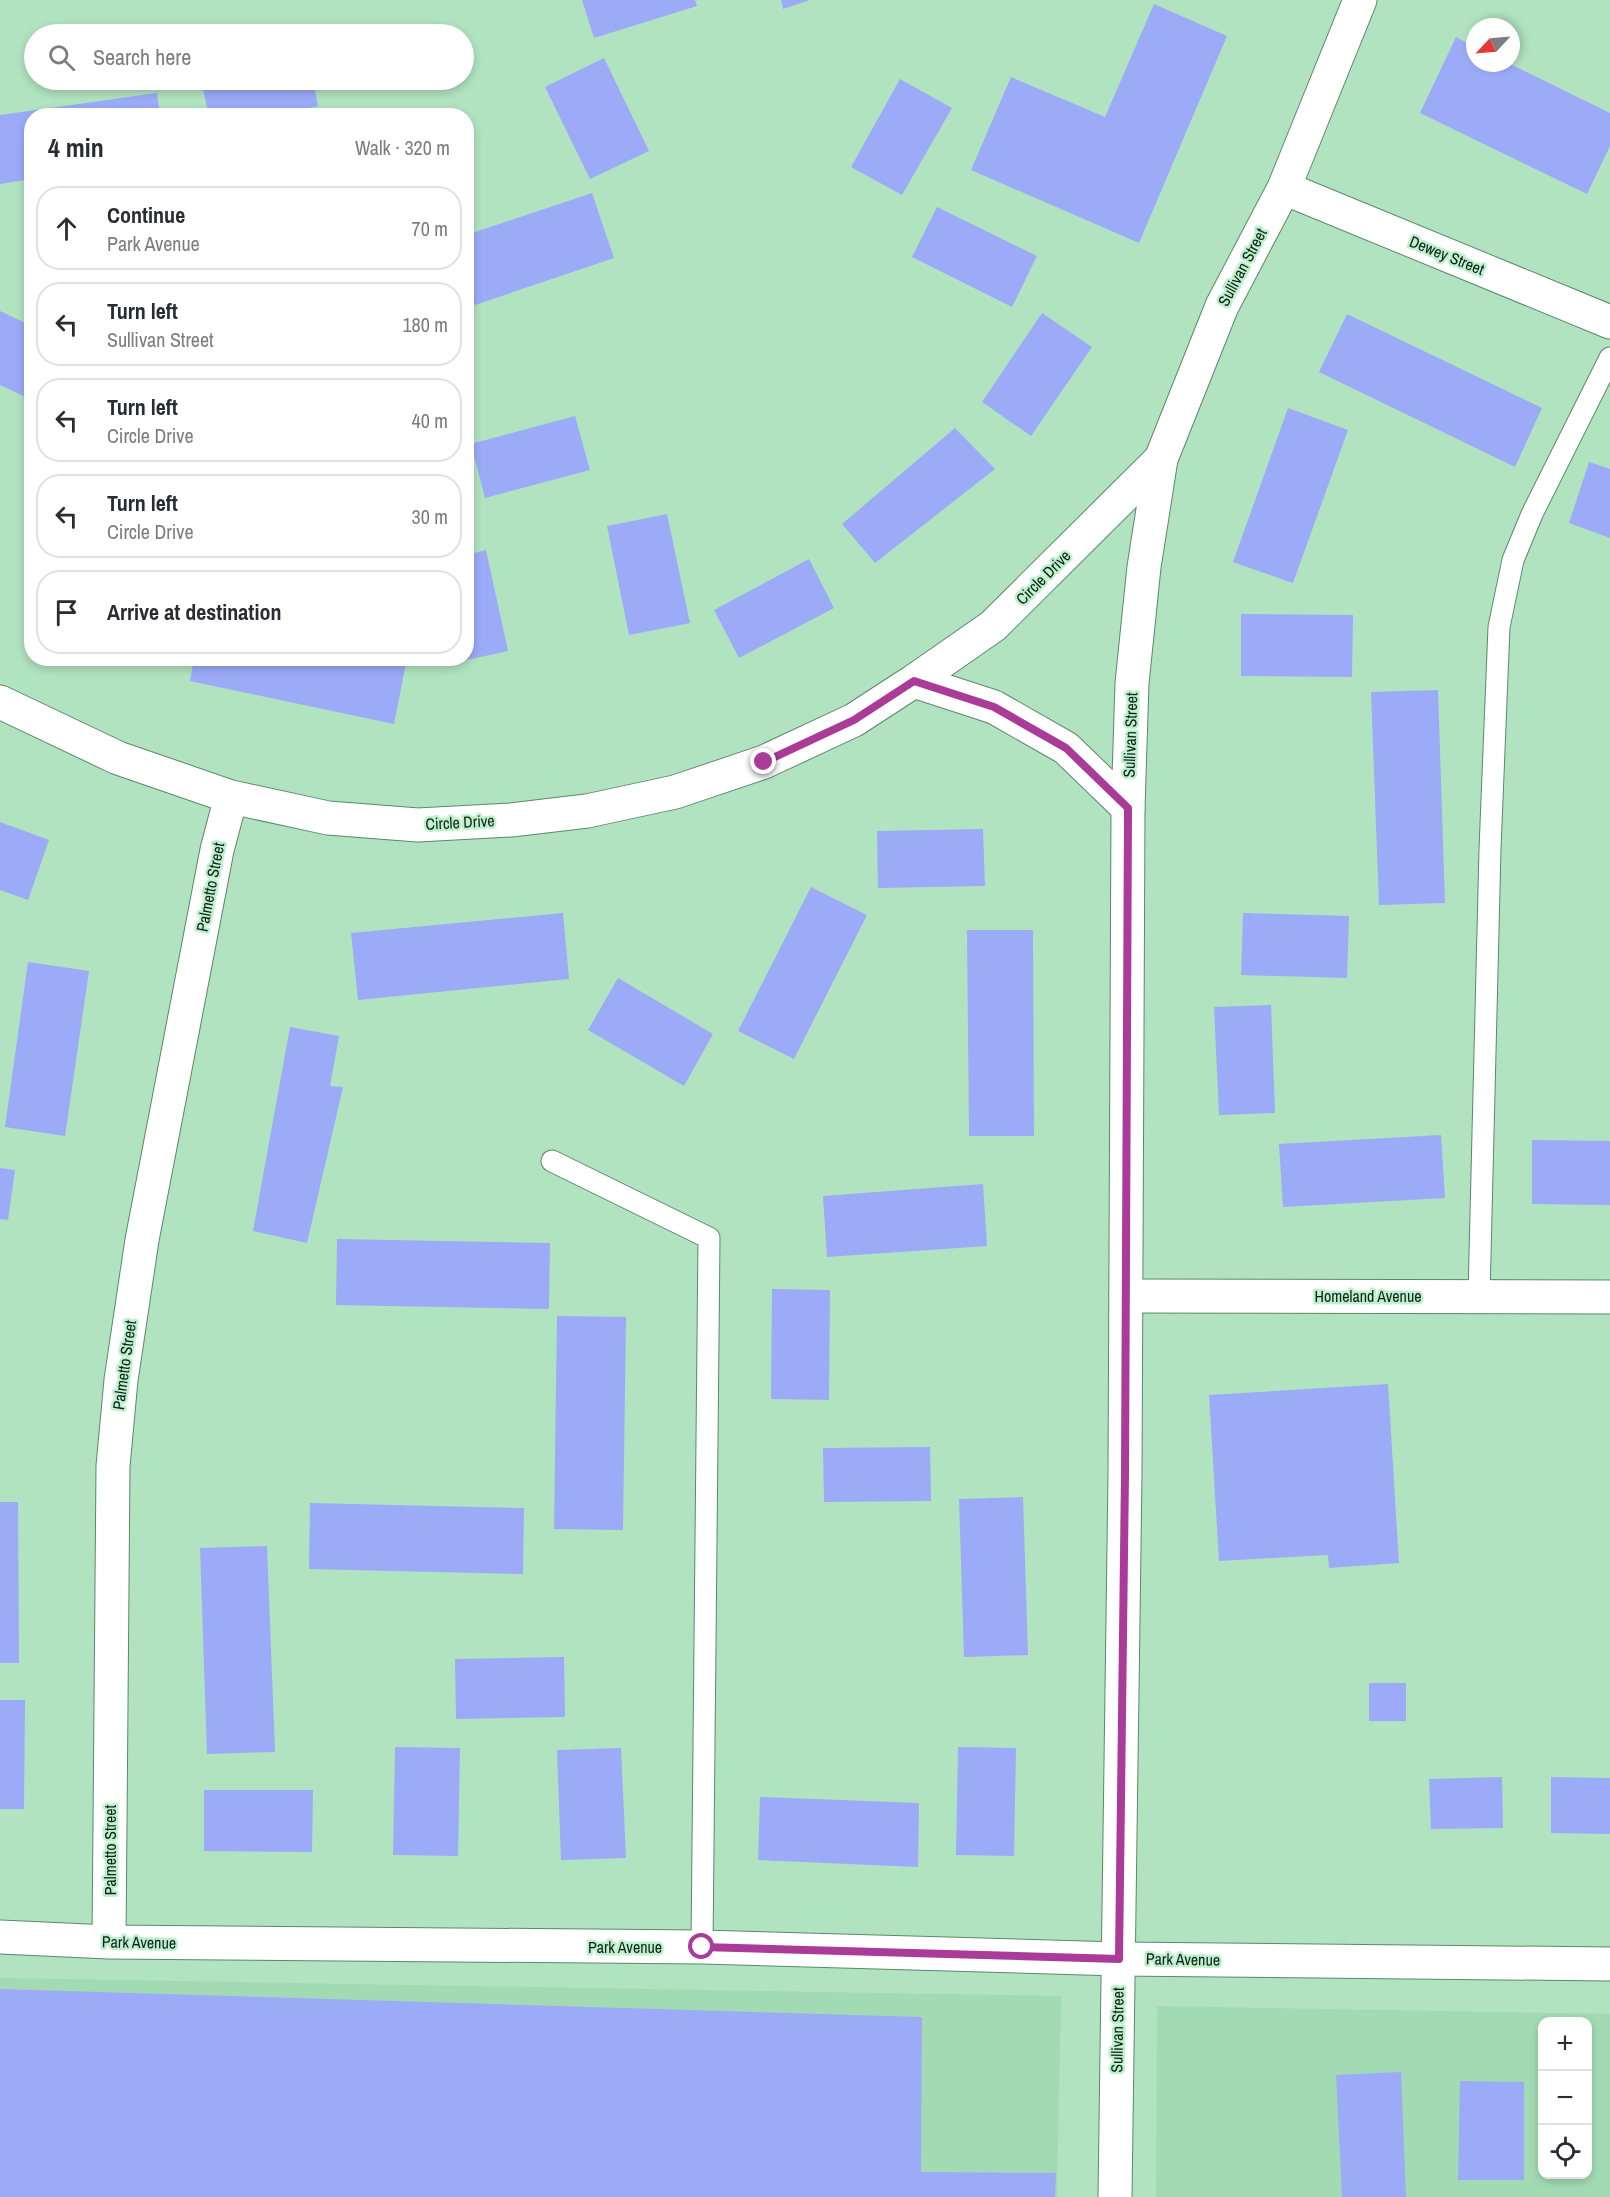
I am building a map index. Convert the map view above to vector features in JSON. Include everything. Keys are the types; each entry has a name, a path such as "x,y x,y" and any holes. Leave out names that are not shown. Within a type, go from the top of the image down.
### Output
{"street":[{"name":"Sullivan Street","path":"1115,2197 1126,1296 1128,808 1132,683 1144,567 1161,459 1222,306 1284,188 1360,0"},
{"name":"Dewey Street","path":"1284,188 1610,322"},
{"name":"Circle Drive","path":"0,702 118,758 231,797 328,818 418,825 511,820 587,812 675,792 764,762 854,720 993,626 1161,459"},
{"path":"914,681 994,707 1066,748 1128,808"},
{"name":"Palmetto Street","path":"109,1942 112,1466 116,1424 142,1240 217,850 231,797"},
{"name":"Homeland Avenue","path":"1126,1296 1610,1297"},
{"name":"Park Avenue","path":"0,1937 109,1942 702,1947 1119,1959 1610,1964"}],"lane":[{"path":"1479,1296 1499,627 1513,561 1532,514 1610,358"},
{"path":"552,1161 710,1238 702,1947"}],"shaded area":[{"path":"0,1978 1061,1996 1057,2197 0,2197"},
{"path":"1157,2006 1610,2014 1610,2197 1156,2197"}],"building":[{"path":"582,0 695,0 697,6 594,38"},
{"path":"781,0 810,0 783,9"},
{"path":"1154,4 1227,36 1139,243 971,170 1011,77 1105,117"},
{"path":"1456,37 1466,42 1466,72 1520,72 1520,69 1610,113 1610,146 1587,194 1420,113"},
{"path":"604,58 649,151 590,179 545,87"},
{"path":"900,79 952,108 902,195 851,167"},
{"path":"203,90 315,90 318,106 309,108 207,108"},
{"path":"157,93 159,108 50,108"},
{"path":"24,112 24,180 0,184 0,115"},
{"path":"592,193 614,258 474,305 474,232"},
{"path":"937,207 1037,256 1012,307 912,257"},
{"path":"0,311 24,322 24,396 0,385"},
{"path":"1042,313 1092,347 1031,436 982,402"},
{"path":"1347,314 1542,408 1515,467 1319,372"},
{"path":"1288,408 1348,430 1293,583 1233,562"},
{"path":"575,416 590,470 485,498 474,456 474,443"},
{"path":"955,428 995,469 875,563 842,524"},
{"path":"1589,462 1610,469 1610,538 1569,523"},
{"path":"667,514 690,623 629,635 607,526"},
{"path":"486,550 508,651 474,658 474,553"},
{"path":"809,559 834,608 739,658 714,610"},
{"path":"1241,614 1353,615 1352,677 1241,676"},
{"path":"193,666 405,666 394,724 190,681"},
{"path":"1438,690 1445,903 1379,905 1371,692"},
{"path":"0,822 49,840 28,900 0,890"},
{"path":"983,829 985,886 878,888 877,831"},
{"path":"811,887 867,915 794,1059 738,1031"},
{"path":"563,913 569,979 358,1000 351,933"},
{"path":"1243,913 1349,916 1347,978 1241,975"},
{"path":"967,930 1033,930 1034,1136 969,1136"},
{"path":"28,962 89,971 65,1136 5,1127"},
{"path":"618,978 713,1034 684,1086 588,1030"},
{"path":"1271,1005 1275,1113 1219,1115 1214,1007"},
{"path":"290,1027 339,1036 330,1086 343,1087 307,1243 253,1231"},
{"path":"1441,1135 1445,1198 1283,1207 1279,1144"},
{"path":"1532,1140 1610,1141 1610,1205 1532,1204"},
{"path":"0,1168 15,1170 8,1220 0,1219"},
{"path":"983,1184 987,1246 827,1257 823,1196"},
{"path":"337,1239 550,1243 549,1309 336,1305"},
{"path":"772,1289 830,1290 829,1400 771,1399"},
{"path":"557,1316 626,1317 623,1530 554,1529"},
{"path":"1388,1384 1399,1563 1329,1568 1328,1555 1219,1561 1209,1395"},
{"path":"930,1447 931,1501 824,1502 823,1448"},
{"path":"1023,1497 1028,1655 964,1657 959,1499"},
{"path":"0,1502 18,1502 19,1663 0,1663"},
{"path":"310,1503 524,1508 523,1574 309,1569"},
{"path":"267,1546 275,1752 207,1754 200,1548"},
{"path":"564,1657 565,1717 456,1719 455,1659"},
{"path":"1369,1683 1406,1683 1406,1721 1369,1721"},
{"path":"0,1700 25,1700 24,1809 0,1809"},
{"path":"395,1747 460,1748 458,1856 393,1855"},
{"path":"958,1747 1016,1748 1014,1856 956,1855"},
{"path":"621,1748 626,1858 561,1860 557,1750"},
{"path":"1502,1777 1503,1828 1431,1829 1429,1779"},
{"path":"1551,1777 1610,1778 1610,1834 1551,1833"},
{"path":"204,1790 313,1790 312,1852 204,1851"},
{"path":"760,1797 919,1803 918,1867 758,1860"},
{"path":"0,1989 922,2017 921,2172 1056,2173 1055,2197 0,2197"},
{"path":"1401,2072 1406,2197 1342,2197 1336,2075"},
{"path":"1460,2081 1524,2082 1524,2180 1458,2180"}],"route":[{"path":"702,1947 1119,1959 1125,1474 1128,808 1066,748 994,707 914,681 854,720 764,762"}]}
